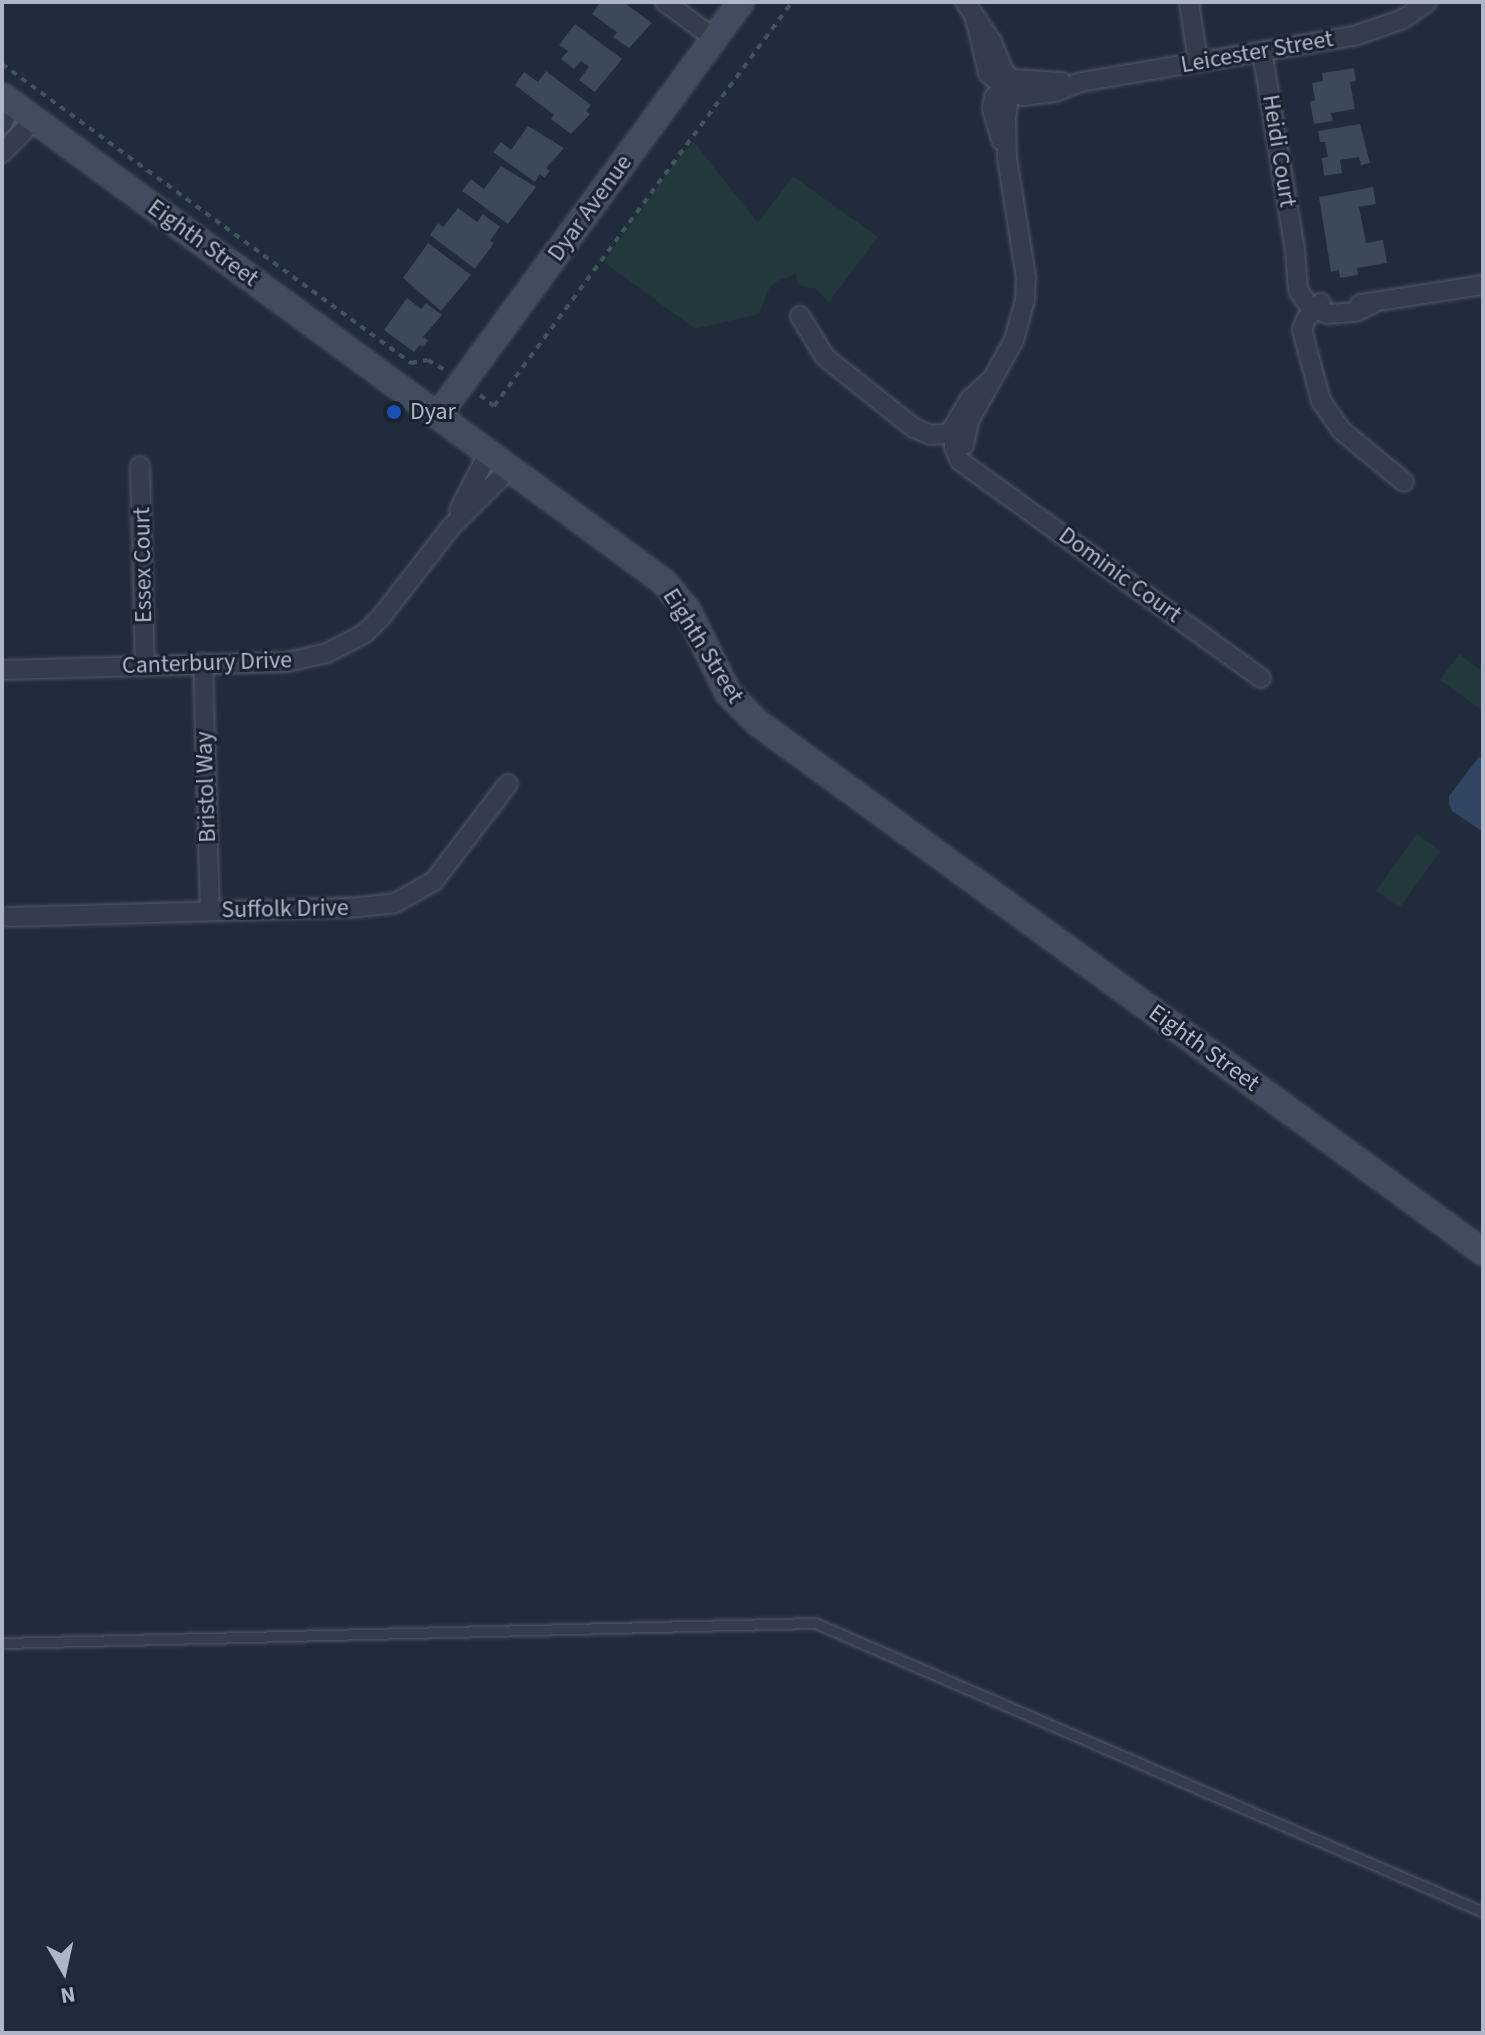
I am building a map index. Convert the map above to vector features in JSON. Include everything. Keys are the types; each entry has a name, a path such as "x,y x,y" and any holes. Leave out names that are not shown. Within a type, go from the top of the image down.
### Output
{"street":[{"path":"665,2 714,38"},
{"name":"Dyar Avenue","path":"439,414 741,2"},
{"path":"1189,2 1198,62"},
{"name":"Leicester Street","path":"1008,86 1081,82 1379,29 1403,19 1427,2"},
{"path":"800,316 825,357 899,414 957,431 1014,340 1025,300 1026,277 1007,158 1008,86 992,42 970,10"},
{"name":"Heidi Court","path":"1262,51 1295,250 1319,308"},
{"name":"Eighth Street","path":"5,108 34,120 439,414 664,582 687,609 728,693 758,723 1483,1252"},
{"path":"2,153 34,120"},
{"path":"1404,482 1342,431 1330,417 1315,383 1308,350 1319,308 1372,304 1483,285"},
{"name":"Dominic Court","path":"957,431 979,472 1261,678"},
{"name":"Canterbury Drive","path":"451,527 489,452"},
{"name":"Essex Court","path":"140,466 145,665"},
{"name":"Canterbury Drive","path":"2,670 287,662 345,646 381,617 451,527 510,468"},
{"name":"Bristol Way","path":"203,663 210,911"},
{"name":"Suffolk Drive","path":"8,917 379,907 395,903 434,881 508,784"}],"lane":[{"path":"2,1643 815,1623 1483,1912"}],"path":[{"path":"2,64 411,363 428,360 463,381 494,406 792,2"}],"green space":[{"path":"694,142 758,223 793,176 878,237 829,302 816,289 798,285 796,274 777,281 769,289 759,314 695,329 604,262 681,154"},
{"path":"1459,654 1483,672 1483,711 1440,680"},
{"path":"1417,834 1440,851 1399,908 1376,891"}],"water":[{"path":"1479,757 1483,759 1483,829 1480,830 1452,811 1449,804 1449,796"}],"building":[{"path":"596,2 623,2 652,23 629,48 613,37 617,32 592,14 599,4"},
{"path":"575,24 622,59 595,92 579,80 589,67 581,61 574,69 561,59 568,51 559,45"},
{"path":"1354,68 1356,81 1350,82 1355,109 1331,113 1333,121 1314,124 1310,102 1315,100 1312,83 1323,81 1322,73"},
{"path":"546,71 591,105 586,111 590,114 571,134 551,119 554,115 515,85 524,72 538,82"},
{"path":"1360,124 1370,163 1361,165 1359,157 1340,160 1342,173 1324,176 1322,158 1328,157 1325,142 1320,142 1318,131"},
{"path":"528,126 564,148 546,168 550,171 544,178 540,174 535,182 493,152 501,142 511,150"},
{"path":"501,166 536,187 508,224 462,191 471,179 484,189"},
{"path":"1373,187 1376,204 1359,207 1366,243 1383,240 1387,263 1357,268 1358,275 1340,278 1339,270 1331,272 1319,197"},
{"path":"458,208 477,222 483,214 500,227 490,241 494,243 475,269 430,235 438,223 443,227"},
{"path":"428,243 471,275 441,311 403,278"},
{"path":"407,298 421,309 426,303 442,315 423,337 428,340 423,347 420,345 414,352 384,330"}],"place":[{"name":"Dyar","path":"394,412"}]}
